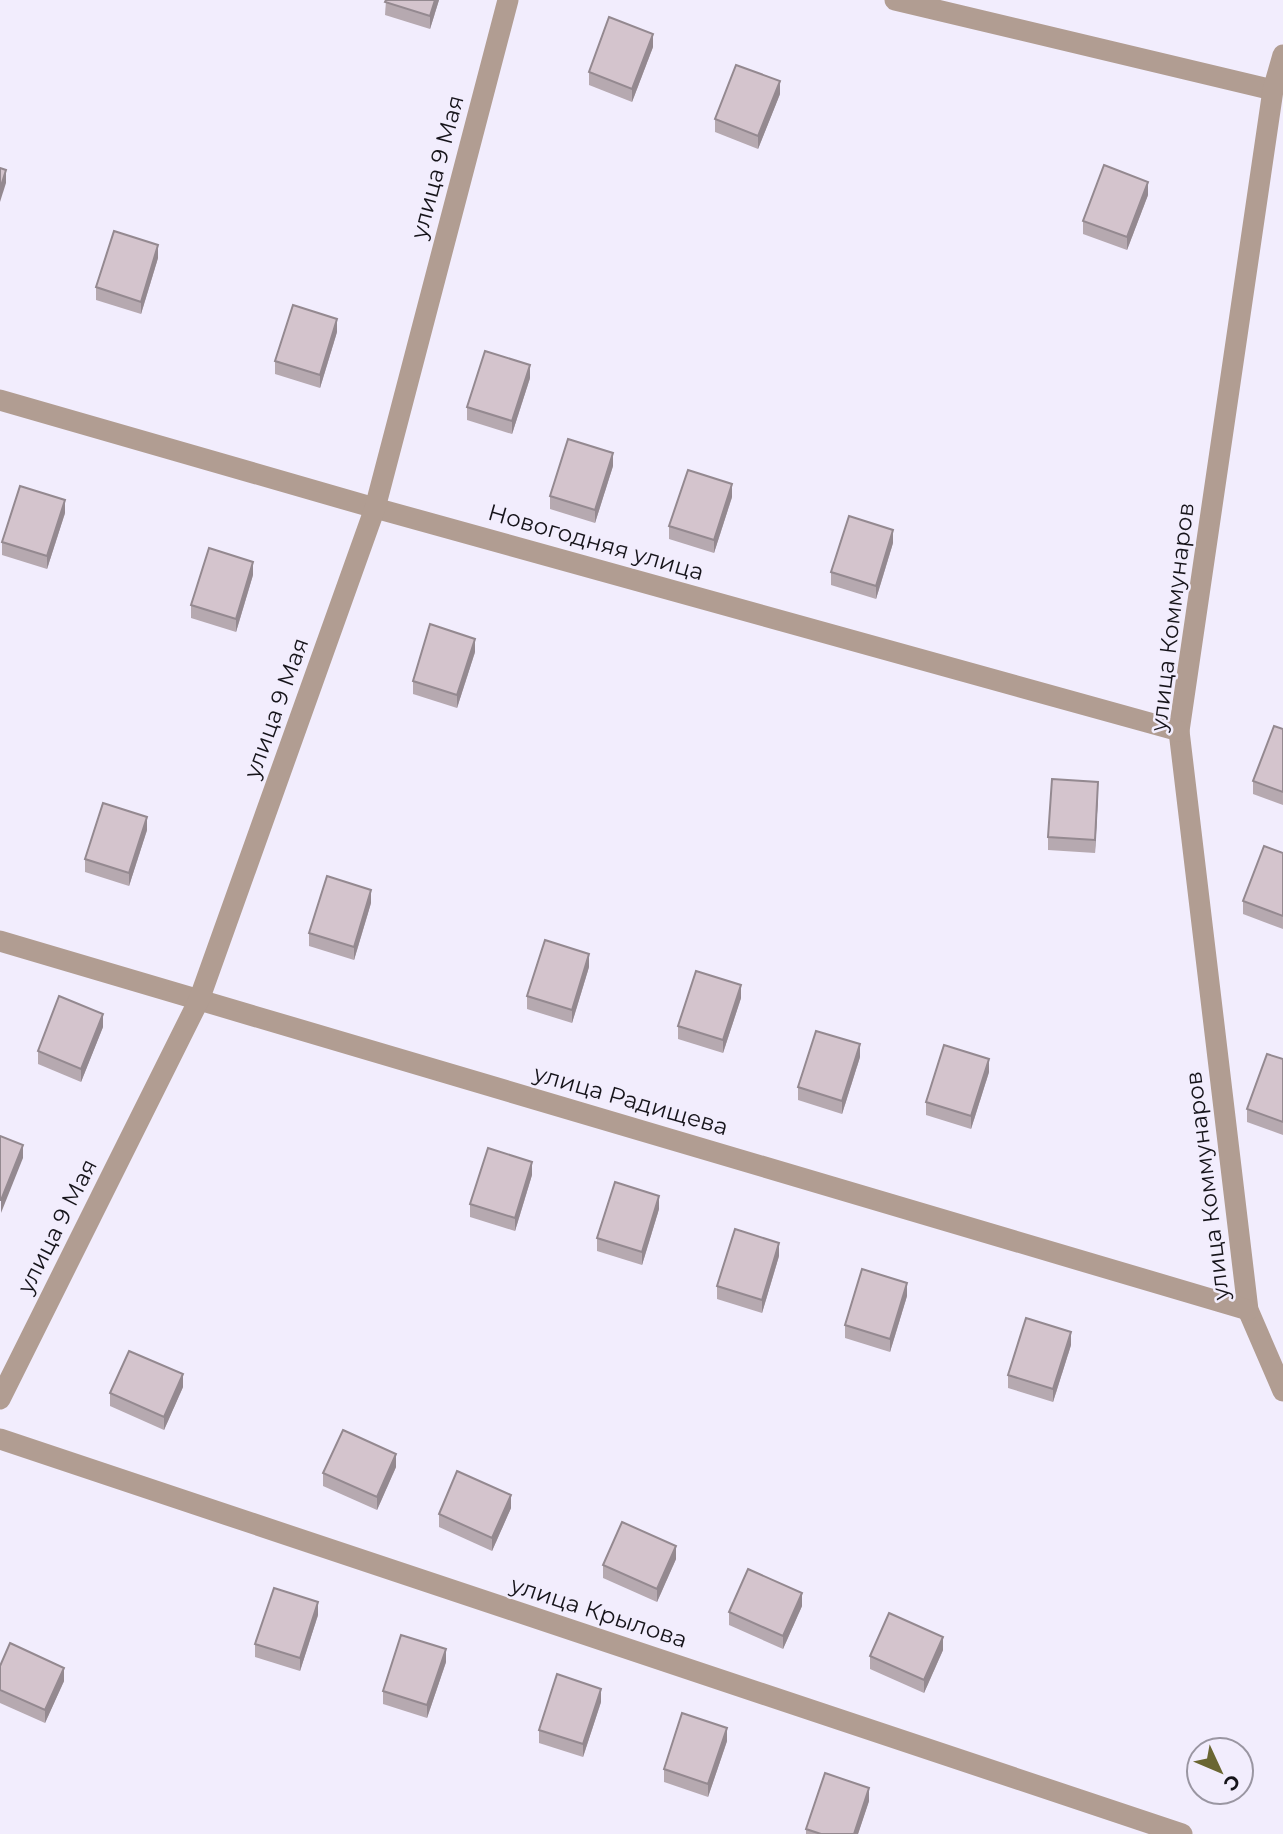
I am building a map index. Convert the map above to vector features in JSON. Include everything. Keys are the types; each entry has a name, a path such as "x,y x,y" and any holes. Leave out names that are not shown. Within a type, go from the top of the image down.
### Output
{"street":[{"name":"улица 9 Мая","path":"0,1399 199,1000 375,508 508,0"},
{"path":"895,0 1273,90"},
{"name":"улица Коммунаров","path":"1283,55 1273,90 1180,731 1248,1310 1283,1391"},
{"name":"Новогодняя улица","path":"0,400 375,508 1180,731"},
{"name":"улица Радищева","path":"0,941 1248,1310"},
{"name":"улица Крылова","path":"0,1439 1182,1834"}],"building":[{"path":"435,0 430,16 385,2"},
{"path":"609,17 653,34 632,89 589,72"},
{"path":"736,65 780,81 758,136 715,119"},
{"path":"1104,165 1148,182 1127,237 1083,221"},
{"path":"0,168 6,170 0,189"},
{"path":"114,231 158,245 141,302 96,287"},
{"path":"293,305 337,319 320,375 275,361"},
{"path":"485,351 530,365 512,421 467,407"},
{"path":"568,439 613,453 595,510 550,496"},
{"path":"688,470 732,484 714,540 669,526"},
{"path":"20,486 65,500 47,556 2,542"},
{"path":"849,516 893,530 876,586 831,572"},
{"path":"209,548 253,562 236,619 191,605"},
{"path":"430,624 475,639 457,695 413,681"},
{"path":"1274,726 1283,729 1283,792 1253,781"},
{"path":"1052,779 1098,782 1095,840 1048,837"},
{"path":"103,803 147,817 129,873 85,859"},
{"path":"1264,846 1283,853 1283,916 1243,901"},
{"path":"327,876 371,890 354,947 309,933"},
{"path":"545,940 589,954 572,1010 527,996"},
{"path":"696,971 741,985 723,1040 678,1026"},
{"path":"59,996 103,1014 81,1069 38,1051"},
{"path":"816,1031 860,1044 842,1101 798,1087"},
{"path":"944,1045 989,1059 971,1116 926,1102"},
{"path":"1267,1054 1283,1059 1283,1122 1247,1109"},
{"path":"0,1136 23,1145 1,1200 0,1200"},
{"path":"488,1148 532,1162 515,1218 470,1204"},
{"path":"615,1182 659,1196 642,1252 597,1238"},
{"path":"735,1229 779,1243 762,1300 717,1286"},
{"path":"862,1269 907,1283 890,1339 845,1325"},
{"path":"1026,1318 1071,1332 1053,1389 1008,1375"},
{"path":"129,1351 183,1374 164,1417 110,1393"},
{"path":"343,1430 396,1454 377,1497 323,1473"},
{"path":"457,1471 511,1495 492,1538 439,1514"},
{"path":"622,1522 676,1546 657,1589 603,1565"},
{"path":"748,1569 802,1593 783,1636 729,1612"},
{"path":"274,1588 318,1602 300,1658 255,1644"},
{"path":"889,1613 943,1637 924,1680 870,1656"},
{"path":"401,1635 446,1649 427,1705 383,1691"},
{"path":"10,1643 64,1668 45,1710 0,1690 0,1666"},
{"path":"557,1674 601,1689 583,1744 539,1730"},
{"path":"682,1713 727,1728 708,1784 664,1769"},
{"path":"825,1773 869,1788 854,1834 821,1834 806,1829"}]}
